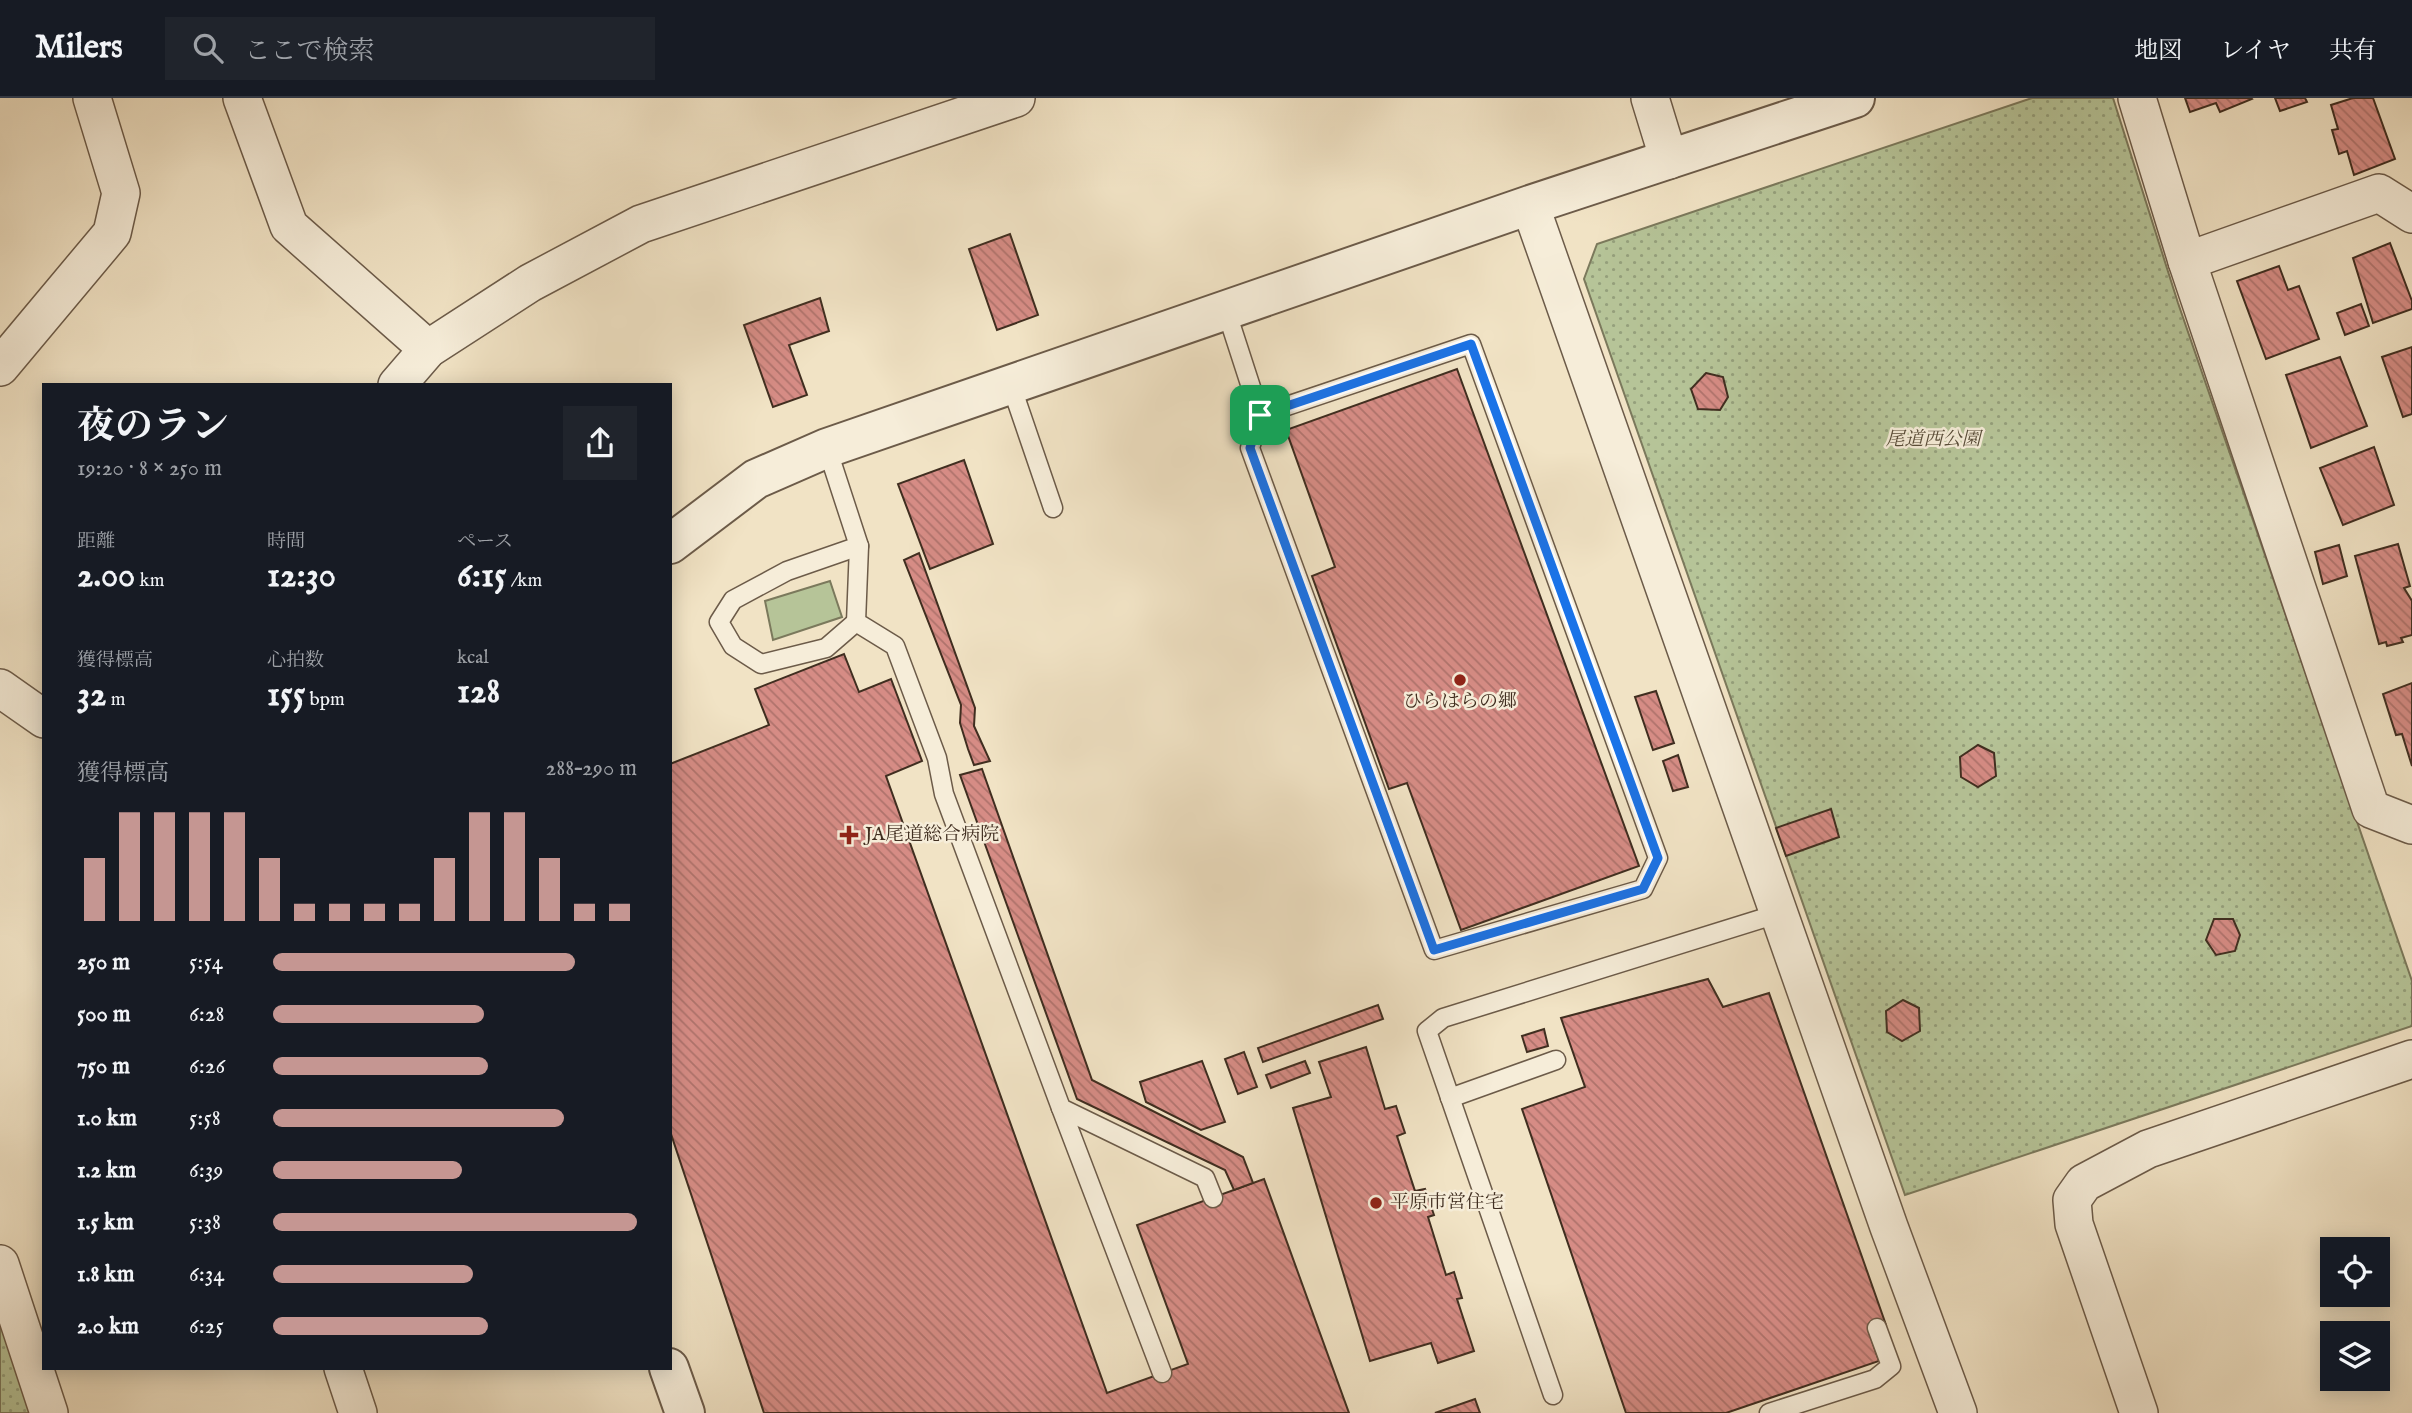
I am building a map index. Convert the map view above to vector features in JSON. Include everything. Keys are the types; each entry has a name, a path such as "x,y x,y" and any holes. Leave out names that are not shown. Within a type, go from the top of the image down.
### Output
{"street":[{"path":"0,367 113,233 121,193 92,98"},
{"path":"399,383 428,349 530,283 641,224 1016,98"},
{"path":"1650,98 1669,160"},
{"path":"672,542 756,479 827,449 1530,205 1854,98"},
{"path":"2137,98 2187,261 2371,809 2412,825"},
{"path":"252,101 289,226 428,349"},
{"path":"2187,261 2379,193 2412,214"},
{"path":"1530,205 1780,913 1947,1410"},
{"path":"0,688 42,718"},
{"path":"2140,1413 2074,1224 2072,1200 2084,1183 2148,1149 2412,1059"},
{"path":"0,1264 49,1413"},
{"path":"344,1370 358,1413"},
{"path":"670,1370 685,1413"}],"lane":[{"path":"1226,310 1260,415 1250,448 1434,950 1643,889 1658,858 1471,344 1260,415"},
{"path":"1011,385 1053,508"},
{"path":"827,449 859,546 856,622 826,648 761,664 733,646 719,622 733,600 786,571 859,546"},
{"path":"856,622 895,646 937,758 944,794 1162,1373"},
{"path":"1553,1395 1427,1031 1443,1018 1780,913"},
{"path":"1450,1098 1556,1060"},
{"path":"1060,1108 1205,1178 1213,1198"},
{"path":"1769,1413 1875,1380 1891,1366 1877,1328"}],"green space":[{"name":"尾道西公園","path":"2032,98 2113,98 2178,303 2412,981 2412,1026 1905,1195 1584,279 1597,244"},
{"path":"830,581 842,617 773,640 765,601"},
{"path":"0,1303 35,1413 0,1413"}],"building":[{"path":"2185,98 2252,99 2220,112 2216,103 2190,112"},
{"path":"2275,98 2305,98 2307,102 2280,111"},
{"path":"2353,98 2373,98 2395,159 2354,175 2347,151 2339,154 2332,130 2338,129 2331,105"},
{"path":"1010,234 1038,315 997,330 969,249"},
{"path":"2390,243 2412,301 2412,309 2373,323 2353,258"},
{"path":"2279,266 2288,290 2299,286 2319,339 2266,359 2237,281"},
{"path":"820,298 829,331 789,345 807,395 773,407 744,325"},
{"path":"2361,304 2369,326 2345,335 2337,313"},
{"path":"2412,347 2412,414 2403,417 2382,357"},
{"path":"2340,357 2367,426 2311,448 2286,375"},
{"name":"ひらはらの郷","path":"1457,369 1639,866 1461,930 1407,783 1389,789 1312,576 1335,567 1286,430"},
{"path":"1706,373 1723,377 1728,397 1720,410 1698,409 1691,389"},
{"path":"2374,447 2394,505 2343,525 2320,468"},
{"path":"964,460 993,544 930,569 898,484"},
{"path":"2398,544 2410,586 2404,588 2412,601 2412,635 2401,638 2403,642 2387,646 2386,642 2379,644 2355,556"},
{"path":"2339,545 2347,576 2323,584 2315,552"},
{"path":"919,553 975,708 974,726 990,761 974,765 968,749 960,723 961,705 904,560"},
{"name":"JA尾道総合病院","path":"844,654 859,692 891,679 922,761 886,776 1107,1393 1188,1364 1137,1225 1264,1179 1349,1413 764,1413 672,1137 672,763 769,725 755,689"},
{"path":"2412,683 2412,766 2402,734 2396,735 2383,694"},
{"path":"1656,691 1674,743 1653,750 1635,697"},
{"path":"1978,745 1994,753 1996,776 1978,787 1961,777 1960,757"},
{"path":"1678,755 1688,787 1673,791 1663,761"},
{"path":"982,769 1092,1080 1243,1157 1253,1183 1234,1190 1225,1170 1077,1099 960,775"},
{"path":"1831,809 1839,837 1786,856 1776,828"},
{"path":"2214,919 2233,919 2240,935 2235,951 2216,955 2206,940"},
{"path":"1708,979 1723,1007 1769,993 1886,1325 1869,1332 1879,1361 1726,1413 1626,1413 1522,1109 1585,1087 1561,1018"},
{"path":"1903,1000 1919,1008 1920,1031 1902,1041 1887,1032 1886,1011"},
{"path":"1378,1005 1383,1019 1263,1062 1258,1048"},
{"path":"1544,1029 1548,1046 1527,1052 1522,1036"},
{"name":"平原市営住宅","path":"1366,1047 1385,1109 1396,1106 1405,1133 1397,1136 1415,1191 1425,1189 1434,1215 1428,1217 1446,1275 1454,1272 1462,1298 1457,1299 1474,1351 1438,1363 1431,1343 1370,1361 1293,1108 1331,1097 1319,1062"},
{"path":"1244,1052 1257,1087 1238,1094 1225,1059"},
{"path":"1202,1061 1225,1122 1201,1130 1146,1102 1140,1082"},
{"path":"1305,1061 1310,1073 1271,1088 1266,1075"},
{"path":"1475,1399 1480,1413 1435,1413"}],"place":[{"name":"ひらはらの郷","path":"1460,680"},
{"name":"JA尾道総合病院","path":"849,835"},
{"name":"平原市営住宅","path":"1376,1203"}],"route":[{"path":"1471,344 1658,858 1643,889 1434,950 1250,448 1260,415 1471,344"}]}
